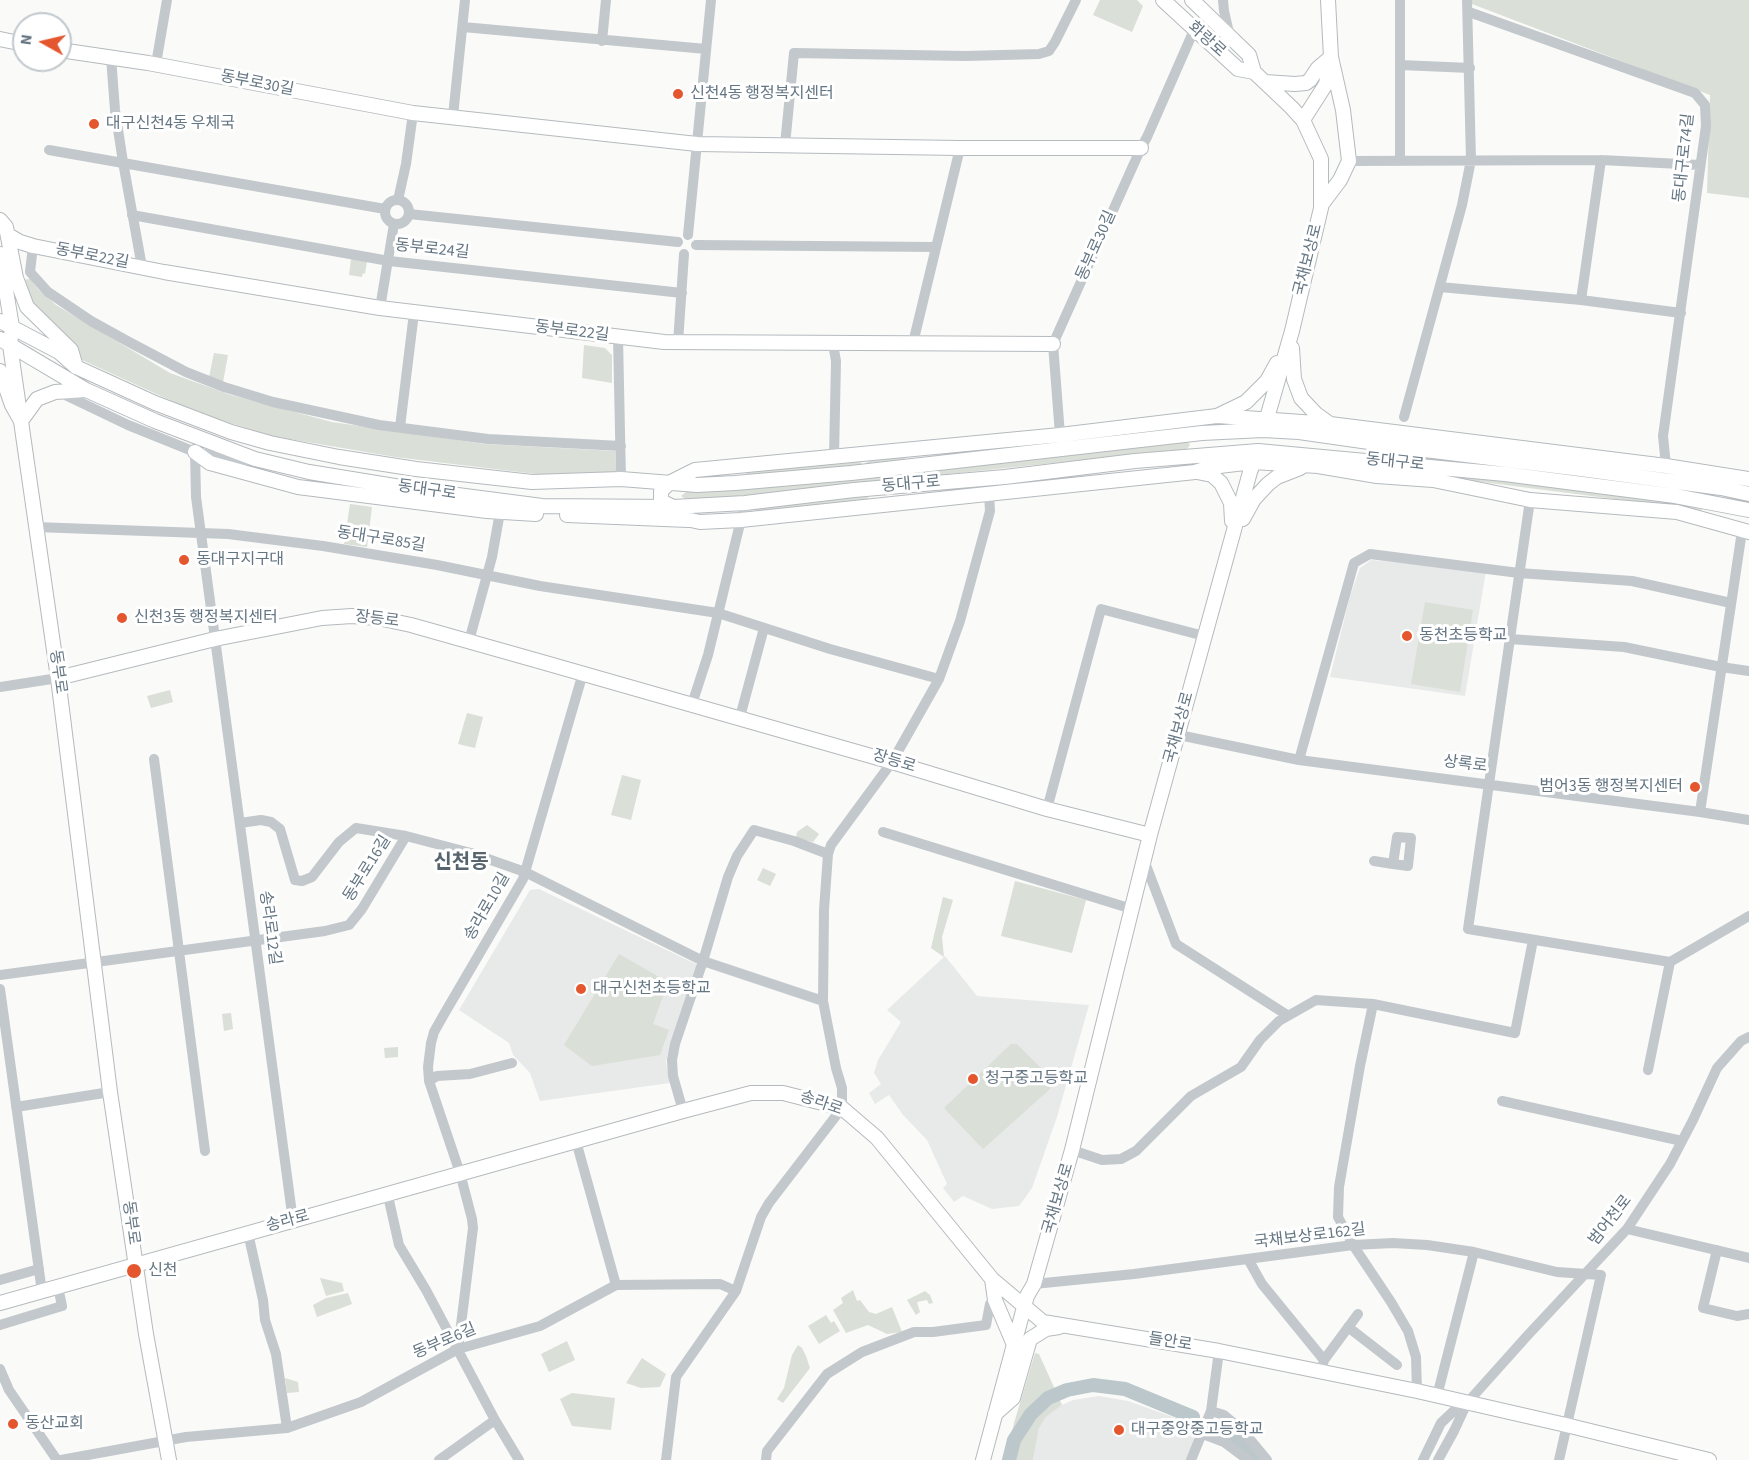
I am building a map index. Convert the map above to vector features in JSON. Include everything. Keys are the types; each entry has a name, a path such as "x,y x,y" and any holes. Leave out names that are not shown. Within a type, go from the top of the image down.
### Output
{"main road":[{"name":"화랑로","path":"1163,0 1238,69 1254,72"},
{"name":"화랑로","path":"1192,0 1249,55 1254,72 1303,120"},
{"path":"1322,204 1340,180 1349,161 1343,110 1331,57 1328,0"},
{"name":"동부로30길","path":"72,52 156,64 413,113 697,144 1141,148"},
{"path":"1265,82 1306,83 1331,57"},
{"path":"1303,120 1326,84 1331,57"},
{"name":"국채보상로","path":"983,1460 1024,1305 1034,1284 1072,1150 1150,835 1204,636 1292,331 1322,204 1321,159 1303,120"},
{"path":"0,220 6,227 14,270 27,307 71,350 76,367"},
{"name":"동부로22길","path":"8,235 33,246 380,308 618,337 678,343 1053,344"},
{"path":"14,270 19,259 33,246"},
{"name":"동부로","path":"0,254 6,324 5,342 21,421 58,678 110,1092 146,1334 169,1460"},
{"name":"동대구로","path":"6,324 59,352 76,367 193,419 270,443 416,469 532,482 621,479 697,485 735,483 851,473 1265,424 1666,466 1749,479"},
{"path":"1217,416 1246,402 1268,381 1292,331"},
{"path":"1232,537 1254,499 1268,484 1277,477 1316,461 1304,448 1305,442 1327,430 1301,398 1294,379 1292,331"},
{"name":"동대구로","path":"5,342 86,390 188,434 255,459 309,472 542,507 673,507 745,503 854,490 1005,477 1135,461 1203,456 1255,457 1517,476 1675,496 1749,510"},
{"path":"0,371 12,405 21,421 37,399 59,392 86,390"},
{"path":"700,522 686,519 673,507 661,501 661,491 669,483 695,470 1060,435 1217,416 1265,424"},
{"name":"동대구로","path":"1327,430 1425,450 1639,477 1749,494"},
{"path":"1202,433 1209,439 1210,444 1207,453 1203,456"},
{"path":"195,452 210,463 298,487 500,512 700,522 741,520 1195,472 1255,457"},
{"name":"동대구로","path":"1316,461 1377,476 1433,480 1530,500 1677,512 1746,532"},
{"path":"1195,472 1212,475 1221,483 1232,503 1232,537"},
{"name":"장등로","path":"58,678 215,639 322,618 352,616 378,618 411,625 740,717 1047,809 1150,835"},
{"name":"송라로","path":"0,1303 388,1196 460,1173 684,1111 751,1093 761,1093 791,1094 842,1108 877,1138 992,1279 1024,1305"},
{"path":"992,1279 995,1300 1014,1345"},
{"name":"들안로","path":"1024,1305 1043,1322 1323,1366 1437,1396 1709,1460"},
{"path":"994,1414 1014,1398 1030,1339 1046,1329 1067,1326"}],"street":[{"path":"156,64 167,0"},
{"path":"453,117 465,0"},
{"path":"602,41 606,0"},
{"path":"688,235 711,0"},
{"path":"785,145 794,53 966,56 1040,54 1049,51 1055,42 1076,0"},
{"path":"1223,0 1230,37"},
{"path":"1400,0 1400,160"},
{"path":"1404,417 1462,205 1471,160 1467,0"},
{"name":"동대구로74길","path":"1469,12 1695,93 1705,105 1707,112 1663,436 1666,466"},
{"path":"463,27 706,49"},
{"name":"동부로30길","path":"1053,344 1148,137 1194,30"},
{"path":"111,57 115,110 142,267"},
{"path":"1400,65 1470,68"},
{"path":"398,200 413,113"},
{"path":"913,343 960,148"},
{"path":"49,150 385,209"},
{"path":"1581,300 1601,160"},
{"path":"1349,161 1601,160 1700,165"},
{"path":"398,200 408,206 410,214 404,222 394,224 387,220 385,209 390,202 398,200"},
{"path":"410,214 678,242"},
{"name":"동부로24길","path":"132,215 389,261 682,293"},
{"path":"380,308 394,224"},
{"path":"688,235 693,237 696,245 691,253 684,254 679,250 678,242 682,236 688,235"},
{"path":"696,245 936,247"},
{"path":"30,272 33,246"},
{"path":"678,343 684,254"},
{"path":"14,270 30,272 48,292 91,321 186,372 273,402 400,427 488,439 621,446"},
{"path":"1440,287 1581,300 1681,313"},
{"path":"400,427 414,313"},
{"path":"618,337 621,479"},
{"path":"833,344 836,361 834,457"},
{"path":"1053,344 1060,435"},
{"path":"59,392 128,425 195,452 239,461 255,459"},
{"name":"송라로12길","path":"195,452 196,497 293,1221"},
{"path":"666,1460 676,1377 736,1291 765,1210 780,1186 842,1108 842,1088 823,1001 824,900 828,854 831,845 892,762 939,680 960,621 990,511 989,494"},
{"path":"1530,500 1468,929 1670,962 1749,916"},
{"path":"692,704 708,655 745,503"},
{"path":"469,641 487,575 500,512"},
{"name":"동대구로85길","path":"35,526 228,534 323,546 540,586 718,613 764,628"},
{"path":"1700,812 1731,603 1746,532"},
{"path":"1299,760 1354,563 1370,554 1519,573 1632,581 1731,603"},
{"path":"1047,809 1101,609 1204,636"},
{"path":"740,717 764,628 939,680"},
{"path":"1510,639 1624,647 1749,671"},
{"name":"송라로10길","path":"458,1349 473,1228 460,1173 429,1080 428,1067 434,1032 525,872 583,673"},
{"path":"0,687 58,678"},
{"name":"상록로","path":"1179,735 1299,760 1489,783 1749,820"},
{"path":"154,759 205,1151"},
{"path":"240,823 261,820 271,822 280,829 295,880 302,881 312,877 339,842 356,828 406,836"},
{"path":"684,1111 673,1076 672,1060 675,1044 728,877 737,856 754,830 794,841 828,854"},
{"path":"883,832 1132,909"},
{"name":"동부로16길","path":"0,975 325,931 349,925 362,909 406,836 471,853 525,872 703,961 823,1001"},
{"path":"1144,860 1176,944 1287,1015"},
{"path":"1374,861 1394,864"},
{"path":"1072,1150 1102,1160 1121,1159 1136,1152 1191,1096 1241,1067 1260,1040 1287,1015 1316,1000 1373,1004 1515,1033 1533,940"},
{"path":"1648,1070 1670,962"},
{"path":"0,989 42,1292"},
{"path":"1373,1004 1340,1187 1338,1217 1353,1245 1408,1331 1416,1357 1417,1391"},
{"name":"범어천로","path":"1467,1403 1627,1230 1670,1164 1717,1068 1741,1041 1749,1037"},
{"path":"429,1080 437,1076 470,1074 512,1063"},
{"path":"16,1107 110,1092"},
{"path":"1502,1101 1682,1141"},
{"path":"576,1141 616,1285"},
{"path":"388,1196 399,1245 519,1460"},
{"path":"1627,1230 1749,1258"},
{"path":"248,1233 263,1300 265,1320 276,1354 286,1428"},
{"name":"국채보상로162길","path":"1034,1284 1124,1275 1353,1245 1427,1245 1474,1252 1557,1272 1587,1274"},
{"path":"1717,1250 1703,1308 1737,1316 1749,1314"},
{"path":"1437,1396 1474,1252"},
{"path":"1248,1259 1262,1284 1323,1366 1358,1314"},
{"path":"0,1280 39,1269"},
{"path":"1559,1460 1601,1275 1587,1274"},
{"name":"동부로6길","path":"59,1460 186,1437 286,1428 361,1402 458,1349 540,1326 616,1285 720,1284 736,1291"},
{"path":"0,1325 62,1306 58,1287"},
{"path":"766,1460 767,1451 827,1374 862,1352 914,1332 933,1332 986,1325 990,1305 995,1300"},
{"path":"1348,1327 1397,1365"},
{"path":"1191,1460 1211,1410 1219,1351"},
{"path":"0,1369 9,1390 59,1460"},
{"path":"1423,1460 1441,1423 1458,1407 1467,1403"},
{"path":"1438,1460 1452,1437 1467,1403"},
{"path":"1211,1410 1224,1415 1243,1431 1267,1460"},
{"path":"439,1460 495,1420"},
{"path":"1441,1423 1449,1427 1452,1437"},
{"path":"1203,1434 1224,1442 1248,1460"}],"shaded area":[{"path":"1100,0 1137,0 1143,6 1132,32 1093,15"},
{"path":"1472,0 1749,0 1749,198 1707,193 1710,95 1472,4"},
{"path":"351,259 367,261 365,274 363,273 362,277 349,275"},
{"path":"30,279 56,305 170,373 231,395 332,422 485,444 615,451 616,473 544,475 395,457 272,436 198,413 82,360 76,345 32,306 22,280"},
{"path":"584,345 605,348 612,355 612,383 582,378"},
{"path":"214,353 228,355 223,382 209,377"},
{"path":"1187,441 1190,445 1187,449 749,495 687,500 681,496 686,492"},
{"path":"1404,453 1701,490 1705,494 1700,496 1403,457 1401,455"},
{"path":"902,457 906,459 902,462 866,463 870,460"},
{"path":"857,461 862,463 858,467 752,477 745,474 750,471"},
{"path":"1405,467 1702,504 1706,508 1701,510 1404,472"},
{"path":"864,496 869,498 865,502 760,512 752,509 757,506"},
{"path":"350,504 372,507 367,547 344,544"},
{"name":"동천초등학교","path":"1371,560 1486,571 1465,696 1330,677 1350,596 1360,568"},
{"path":"1425,602 1473,610 1460,692 1411,684"},
{"path":"170,690 173,702 151,708 147,696"},
{"path":"467,713 483,717 475,748 458,744"},
{"path":"622,775 641,780 631,820 611,815"},
{"path":"807,825 819,834 813,842 796,838 797,832"},
{"path":"763,868 776,874 770,886 757,880"},
{"path":"1015,881 1086,900 1072,953 1001,936"},
{"name":"대구신천초등학교","path":"539,889 696,964 697,968 671,1041 666,1062 670,1083 540,1101 530,1073 513,1055 509,1043 459,1010 530,890"},
{"path":"943,897 953,900 942,937 944,957 931,948"},
{"path":"619,954 668,982 653,1024 669,1030 660,1055 592,1066 564,1045"},
{"name":"청구중고등학교","path":"945,956 977,996 1089,1005 1057,1117 1032,1188 1019,1206 992,1209 963,1196 954,1202 943,1188 947,1184 927,1140 903,1115 889,1095 875,1104 869,1093 881,1084 874,1073 878,1060 901,1022 887,1010"},
{"path":"231,1013 233,1029 224,1031 222,1014"},
{"path":"1011,1044 1017,1044 1051,1078 1050,1089 983,1149 944,1108"},
{"path":"398,1047 398,1057 385,1058 384,1048"},
{"path":"320,1278 342,1283 344,1291 326,1296"},
{"path":"853,1290 857,1301 860,1300 869,1312 876,1314 892,1307 902,1332 887,1334 868,1325 846,1333 833,1310 843,1303 841,1298"},
{"path":"925,1291 930,1295 933,1303 929,1304 927,1300 917,1302 920,1312 916,1315 907,1300"},
{"path":"348,1293 352,1304 317,1317 313,1305 326,1298"},
{"path":"826,1315 831,1323 834,1321 840,1331 819,1344 808,1326"},
{"path":"567,1341 575,1360 549,1372 541,1354"},
{"path":"798,1345 802,1348 810,1368 783,1403 777,1399 784,1388 792,1355"},
{"path":"1035,1353 1039,1354 1062,1405 1046,1417 1039,1428 1033,1460 1006,1460 1014,1423"},
{"path":"642,1358 666,1374 660,1387 641,1388 626,1383"},
{"path":"285,1378 298,1382 299,1392 287,1393"},
{"path":"572,1393 615,1398 611,1430 572,1426 560,1399"},
{"name":"대구중앙중고등학교","path":"1099,1396 1128,1401 1198,1426 1201,1432 1189,1460 1033,1460 1039,1428 1046,1417 1073,1400"}],"waterway":[{"path":"1009,1460 1014,1440 1031,1414 1048,1398 1067,1390 1093,1385 1125,1389 1193,1417"},
{"path":"1230,1434 1246,1445 1257,1460"}],"place":[{"name":"신천4동 행정복지센터","path":"678,94"},
{"name":"대구신천4동 우체국","path":"94,124"},
{"name":"동대구지구대","path":"184,560"},
{"name":"신천3동 행정복지센터","path":"122,618"},
{"name":"동천초등학교","path":"1407,636"},
{"name":"범어3동 행정복지센터","path":"1695,787"},
{"name":"대구신천초등학교","path":"581,989"},
{"name":"청구중고등학교","path":"973,1079"},
{"name":"신천","path":"134,1271"},
{"name":"동산교회","path":"13,1424"},
{"name":"대구중앙중고등학교","path":"1119,1430"}],"district":[{"name":"신천동","path":"461,864"}]}
